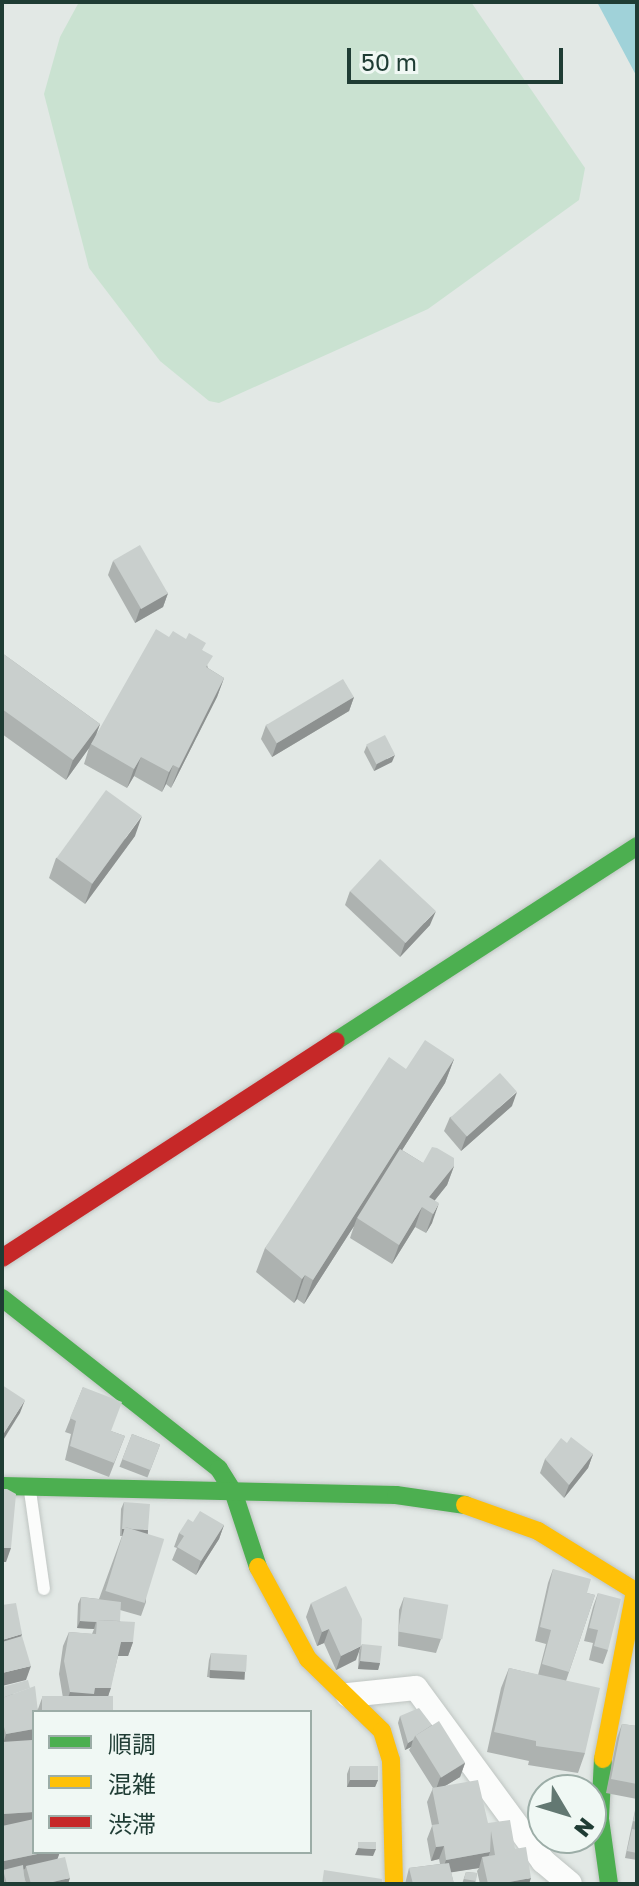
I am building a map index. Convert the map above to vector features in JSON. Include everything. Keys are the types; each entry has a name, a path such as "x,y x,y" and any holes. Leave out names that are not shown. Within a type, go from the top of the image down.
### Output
{"street":[{"path":"4,1257 637,846"},
{"path":"2,1298 219,1469 233,1491 280,1615 308,1659 382,1731 391,1760 394,1884"},
{"path":"2,1486 396,1495 477,1507 538,1531 635,1591 602,1765 600,1819 609,1884"},
{"path":"348,1695 416,1688 543,1861 570,1884"}],"lane":[{"path":"29,1488 44,1589"}],"green space":[{"path":"79,2 471,2 585,168 579,200 428,309 219,403 209,401 160,361 89,268 44,94 60,37"}],"water":[{"path":"597,2 637,2 637,77"}],"building":[{"path":"140,545 168,593 141,609 113,560"},
{"path":"156,629 169,637 173,631 186,639 189,633 206,643 202,650 213,656 206,667 224,678 179,768 173,765 169,772 141,757 134,769 91,744"},
{"path":"2,653 100,724 73,760 2,709"},
{"path":"343,679 354,697 277,743 266,725"},
{"path":"385,735 395,755 376,764 366,745"},
{"path":"106,790 142,816 92,884 57,858"},
{"path":"380,859 436,911 406,943 350,891"},
{"path":"425,1040 454,1059 313,1280 305,1275 302,1279 265,1248 389,1057 406,1069"},
{"path":"500,1073 517,1092 467,1136 450,1118"},
{"path":"432,1147 454,1158 454,1166 429,1197 439,1203 433,1214 422,1207 399,1245 357,1218 400,1149 423,1163"},
{"path":"2,1385 25,1400 2,1436"},
{"path":"83,1387 122,1402 111,1431 125,1436 114,1463 70,1446 76,1421 70,1418"},
{"path":"132,1434 160,1445 150,1470 122,1459"},
{"path":"571,1437 593,1454 569,1485 545,1459 561,1438 567,1443"},
{"path":"2,1489 16,1494 11,1548 2,1548"},
{"path":"124,1502 150,1504 148,1530 122,1529"},
{"path":"200,1511 224,1525 201,1561 177,1547 184,1536 179,1533 188,1519 193,1522"},
{"path":"125,1527 164,1539 145,1603 105,1591"},
{"path":"553,1569 591,1579 587,1593 595,1595 569,1672 542,1664 551,1630 540,1627"},
{"path":"346,1586 362,1619 361,1646 341,1656 329,1629 322,1632 311,1603"},
{"path":"598,1593 621,1599 608,1650 594,1646 598,1630 589,1628"},
{"path":"81,1597 121,1602 120,1621 80,1621"},
{"path":"404,1597 448,1605 442,1639 398,1631"},
{"path":"16,1603 22,1634 2,1640 2,1605"},
{"path":"97,1620 135,1622 133,1642 121,1642 111,1688 95,1688 94,1694 70,1692 64,1661 69,1632 96,1634"},
{"path":"22,1636 31,1666 2,1673 2,1642"},
{"path":"362,1644 382,1646 380,1663 360,1661"},
{"path":"211,1653 247,1655 246,1672 210,1670"},
{"path":"509,1668 600,1688 585,1753 536,1746 536,1741 494,1732"},
{"path":"28,1680 30,1688 2,1698 2,1687"},
{"path":"35,1686 38,1710 32,1710 32,1729 6,1734 2,1720 2,1698"},
{"path":"42,1696 113,1696 113,1710 42,1710"},
{"path":"419,1708 432,1725 408,1743 400,1716"},
{"path":"439,1721 465,1763 441,1777 415,1736"},
{"path":"622,1724 637,1726 637,1784 611,1779"},
{"path":"32,1740 32,1812 3,1814 2,1742"},
{"path":"350,1766 378,1766 378,1780 350,1780"},
{"path":"478,1780 488,1823 510,1820 515,1849 526,1847 531,1878 488,1884 482,1857 495,1855 491,1831 490,1852 446,1860 444,1846 436,1847 432,1825 439,1824 432,1788"},
{"path":"32,1819 32,1854 37,1854 4,1861 2,1826"},
{"path":"632,1829 637,1830 637,1853 627,1851"},
{"path":"358,1842 376,1842 376,1849 358,1848"},
{"path":"65,1857 70,1878 31,1884 26,1866"},
{"path":"449,1863 454,1884 413,1884 409,1868"},
{"path":"23,1865 25,1884 7,1884 3,1870"},
{"path":"324,1870 382,1879 382,1884 322,1884"},
{"path":"466,1872 477,1873 476,1881 464,1879"}],"traffic: fast":[{"path":"336,1041 637,846"},
{"path":"2,1298 219,1469 233,1491 258,1567"},
{"path":"2,1486 396,1495 465,1505"},
{"path":"603,1759 600,1819 609,1884"}],"traffic: slow":[{"path":"465,1505 538,1531 635,1591 603,1759"},
{"path":"258,1567 308,1659 382,1731 391,1760 394,1884"}],"traffic: jam":[{"path":"2,1258 336,1041"}]}
